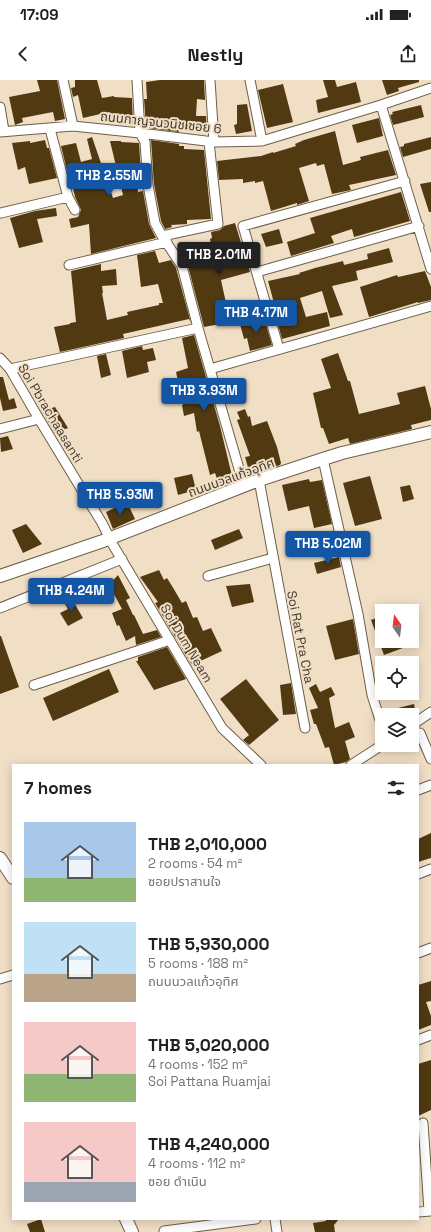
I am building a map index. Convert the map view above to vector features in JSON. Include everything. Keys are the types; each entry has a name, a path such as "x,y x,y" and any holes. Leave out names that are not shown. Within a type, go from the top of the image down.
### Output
{"street":[{"path":"63,80 74,126"},
{"path":"137,80 140,133 145,142 148,185 155,223 182,266 198,328 244,486"},
{"path":"69,265 218,224 212,142 210,80"},
{"path":"250,80 262,141"},
{"name":"ถนนกาญจนวนิช ซอย 6","path":"2,132 74,126 212,142 262,141 381,105 431,88"},
{"path":"381,105 431,269"},
{"path":"0,107 2,132"},
{"path":"50,129 68,197 75,210"},
{"path":"280,349 243,226 405,181"},
{"path":"1,213 68,197"},
{"path":"257,272 419,226"},
{"path":"210,368 431,306"},
{"path":"10,369 198,328"},
{"name":"Soi Pbrachaasanti","path":"0,358 10,369 102,523"},
{"path":"0,429 39,419"},
{"name":"ถนนนวลแก้วอุทิศ","path":"0,576 110,538 259,480 342,453 431,432"},
{"path":"323,459 358,614 372,694 376,708"},
{"name":"Soi Rat Pra Cha","path":"259,480 305,728"},
{"name":"Soi Dum Neam","path":"102,523 222,728 261,764"},
{"path":"208,576 273,558"},
{"path":"0,608 122,559"},
{"path":"34,685 170,640"},
{"path":"419,720 431,712"},
{"path":"420,733 431,759"},
{"path":"353,764 375,750"},
{"path":"419,790 431,785"},
{"path":"0,858 12,876"},
{"path":"419,874 431,869"},
{"path":"419,953 431,948"},
{"path":"0,979 12,975"},
{"path":"419,1040 431,1035"},
{"path":"419,1212 430,1211 424,1123"},
{"path":"126,1220 132,1232"},
{"path":"164,1231 196,1223 241,1220"},
{"path":"275,1220 277,1232"}],"building":[{"path":"37,80 57,80 65,119 55,121 53,112 22,118 23,122 15,125 9,97 40,91"},
{"path":"75,80 97,80 102,98 114,96 132,98 133,124 118,123 118,116 110,118 109,112 83,118 78,95 73,97 71,88 75,87"},
{"path":"160,80 204,80 205,100 197,99 196,116 206,116 207,130 178,129 179,132 149,128 146,126 144,99 147,99 146,82"},
{"path":"323,80 335,80 337,87 356,82 361,102 318,113 316,100 328,97"},
{"path":"382,80 419,80 419,82 398,88 399,91 387,95"},
{"path":"283,84 293,122 267,128 258,90"},
{"path":"247,104 252,131 236,134 234,125 237,124 237,105"},
{"path":"421,105 424,117 393,125 390,115 393,114 392,112"},
{"path":"379,118 383,136 357,143 352,125"},
{"path":"335,131 343,165 361,160 360,157 388,150 396,175 349,185 351,190 332,194 324,164 317,166 316,163 299,168 309,201 271,211 263,181 243,183 243,179 219,180 217,161 261,156 273,153 296,146 295,144 304,140"},
{"path":"92,137 113,198 123,195 110,141 139,143 141,173 136,173 138,192 143,191 149,224 156,238 91,254 89,224 71,228 69,219 78,217 81,210 75,197 70,175 68,175 61,146 76,143 81,162 92,159 87,139"},
{"path":"431,137 431,149 403,157 400,147 404,146 404,144"},
{"path":"45,140 47,148 49,148 57,178 29,184 25,167 18,170 12,143 30,141 30,143"},
{"path":"151,140 179,144 179,146 184,146 184,149 204,150 211,219 187,220 187,224 171,225 172,227 165,229 161,221 154,184"},
{"path":"431,182 431,212 429,212 420,184"},
{"path":"401,192 410,221 354,237 352,229 331,236 334,243 291,256 287,242 315,233 310,218"},
{"path":"56,208 57,216 37,219 43,242 19,248 10,218 35,211"},
{"path":"235,223 250,272 221,280 226,303 233,302 236,321 204,327 188,266 213,260 210,239 212,238 211,232 220,230 224,226"},
{"path":"279,229 283,243 266,247 261,234"},
{"path":"389,248 393,262 356,271 358,280 332,286 343,315 330,318 322,291 300,298 306,317 327,312 330,326 282,339 268,281 300,274 299,273 343,261 344,265 368,259 367,254"},
{"path":"155,251 159,263 171,260 176,268 191,323 189,319 123,334 124,338 60,352 54,327 76,322 71,271 101,264 101,271 116,269 117,285 102,286 107,320 128,315 127,312 163,303 158,284 141,287 137,255"},
{"path":"425,271 431,287 431,300 418,302 369,317 360,287 397,275 398,277"},
{"path":"264,318 272,345 250,351 247,338 244,339 240,324"},
{"path":"194,335 220,426 232,476 235,476 236,481 220,487 215,473 210,475 199,431 197,432 194,413 184,416 176,372 188,368 182,338"},
{"path":"142,346 143,350 153,348 156,360 147,362 149,372 127,378 122,351"},
{"path":"338,353 348,381 350,381 359,414 400,404 397,393 425,386 431,409 431,420 411,425 412,429 350,444 348,438 329,444 323,428 321,428 313,393 331,388 321,359"},
{"path":"106,354 111,375 101,378 97,356"},
{"path":"0,377 3,377 9,400 14,398 17,408 3,411 0,398"},
{"path":"55,407 68,428 55,433 42,411"},
{"path":"245,409 248,417 250,416 252,426 267,421 277,447 281,463 280,465 247,476 246,472 249,471 245,457 250,456 237,420 240,419 237,412"},
{"path":"8,436 13,449 1,452 0,438"},
{"path":"192,474 196,490 178,495 174,478"},
{"path":"370,476 382,519 355,526 343,483"},
{"path":"309,479 310,482 322,480 332,524 314,528 309,506 288,511 282,485"},
{"path":"410,485 414,499 403,502 400,487"},
{"path":"127,502 135,519 113,529 106,512"},
{"path":"26,524 42,544 23,553 12,530"},
{"path":"239,529 243,538 215,550 211,540"},
{"path":"339,557 341,567 317,574 314,563"},
{"path":"159,570 164,580 167,578 182,603 186,601 193,618 197,617 203,631 211,628 222,651 192,665 155,603 158,602 140,577"},
{"path":"118,575 130,598 126,600 143,634 157,630 161,637 136,645 135,636 126,641 119,625 117,626 112,613 122,609 109,585"},
{"path":"250,584 254,602 232,607 226,586"},
{"path":"69,594 83,618 68,626 60,613 68,609 62,598"},
{"path":"353,619 359,654 335,660 326,626"},
{"path":"375,619 375,631 371,620"},
{"path":"0,636 19,687 0,694"},
{"path":"167,647 186,679 154,690 136,661 138,661 138,657"},
{"path":"381,648 403,648 384,655"},
{"path":"109,669 119,692 53,721 43,698"},
{"path":"246,679 279,720 249,745 243,740 249,735 220,699"},
{"path":"291,683 296,714 283,715 280,685"},
{"path":"316,684 320,692 331,687 335,695 329,698 335,728 349,722 355,737 345,741 350,759 346,762 334,764 329,747 325,748 316,724 314,724 310,710 318,708 309,688"},
{"path":"414,704 415,708 398,708"},
{"path":"431,833 431,858 419,862 419,839"},
{"path":"431,981 431,1001 426,1002 431,1016 431,1025 419,1030 419,985"},
{"path":"431,1060 431,1110 419,1116 419,1064"},
{"path":"41,1220 45,1232 30,1232 27,1224"},
{"path":"338,1220 334,1225 335,1232 315,1232 313,1223"}]}
